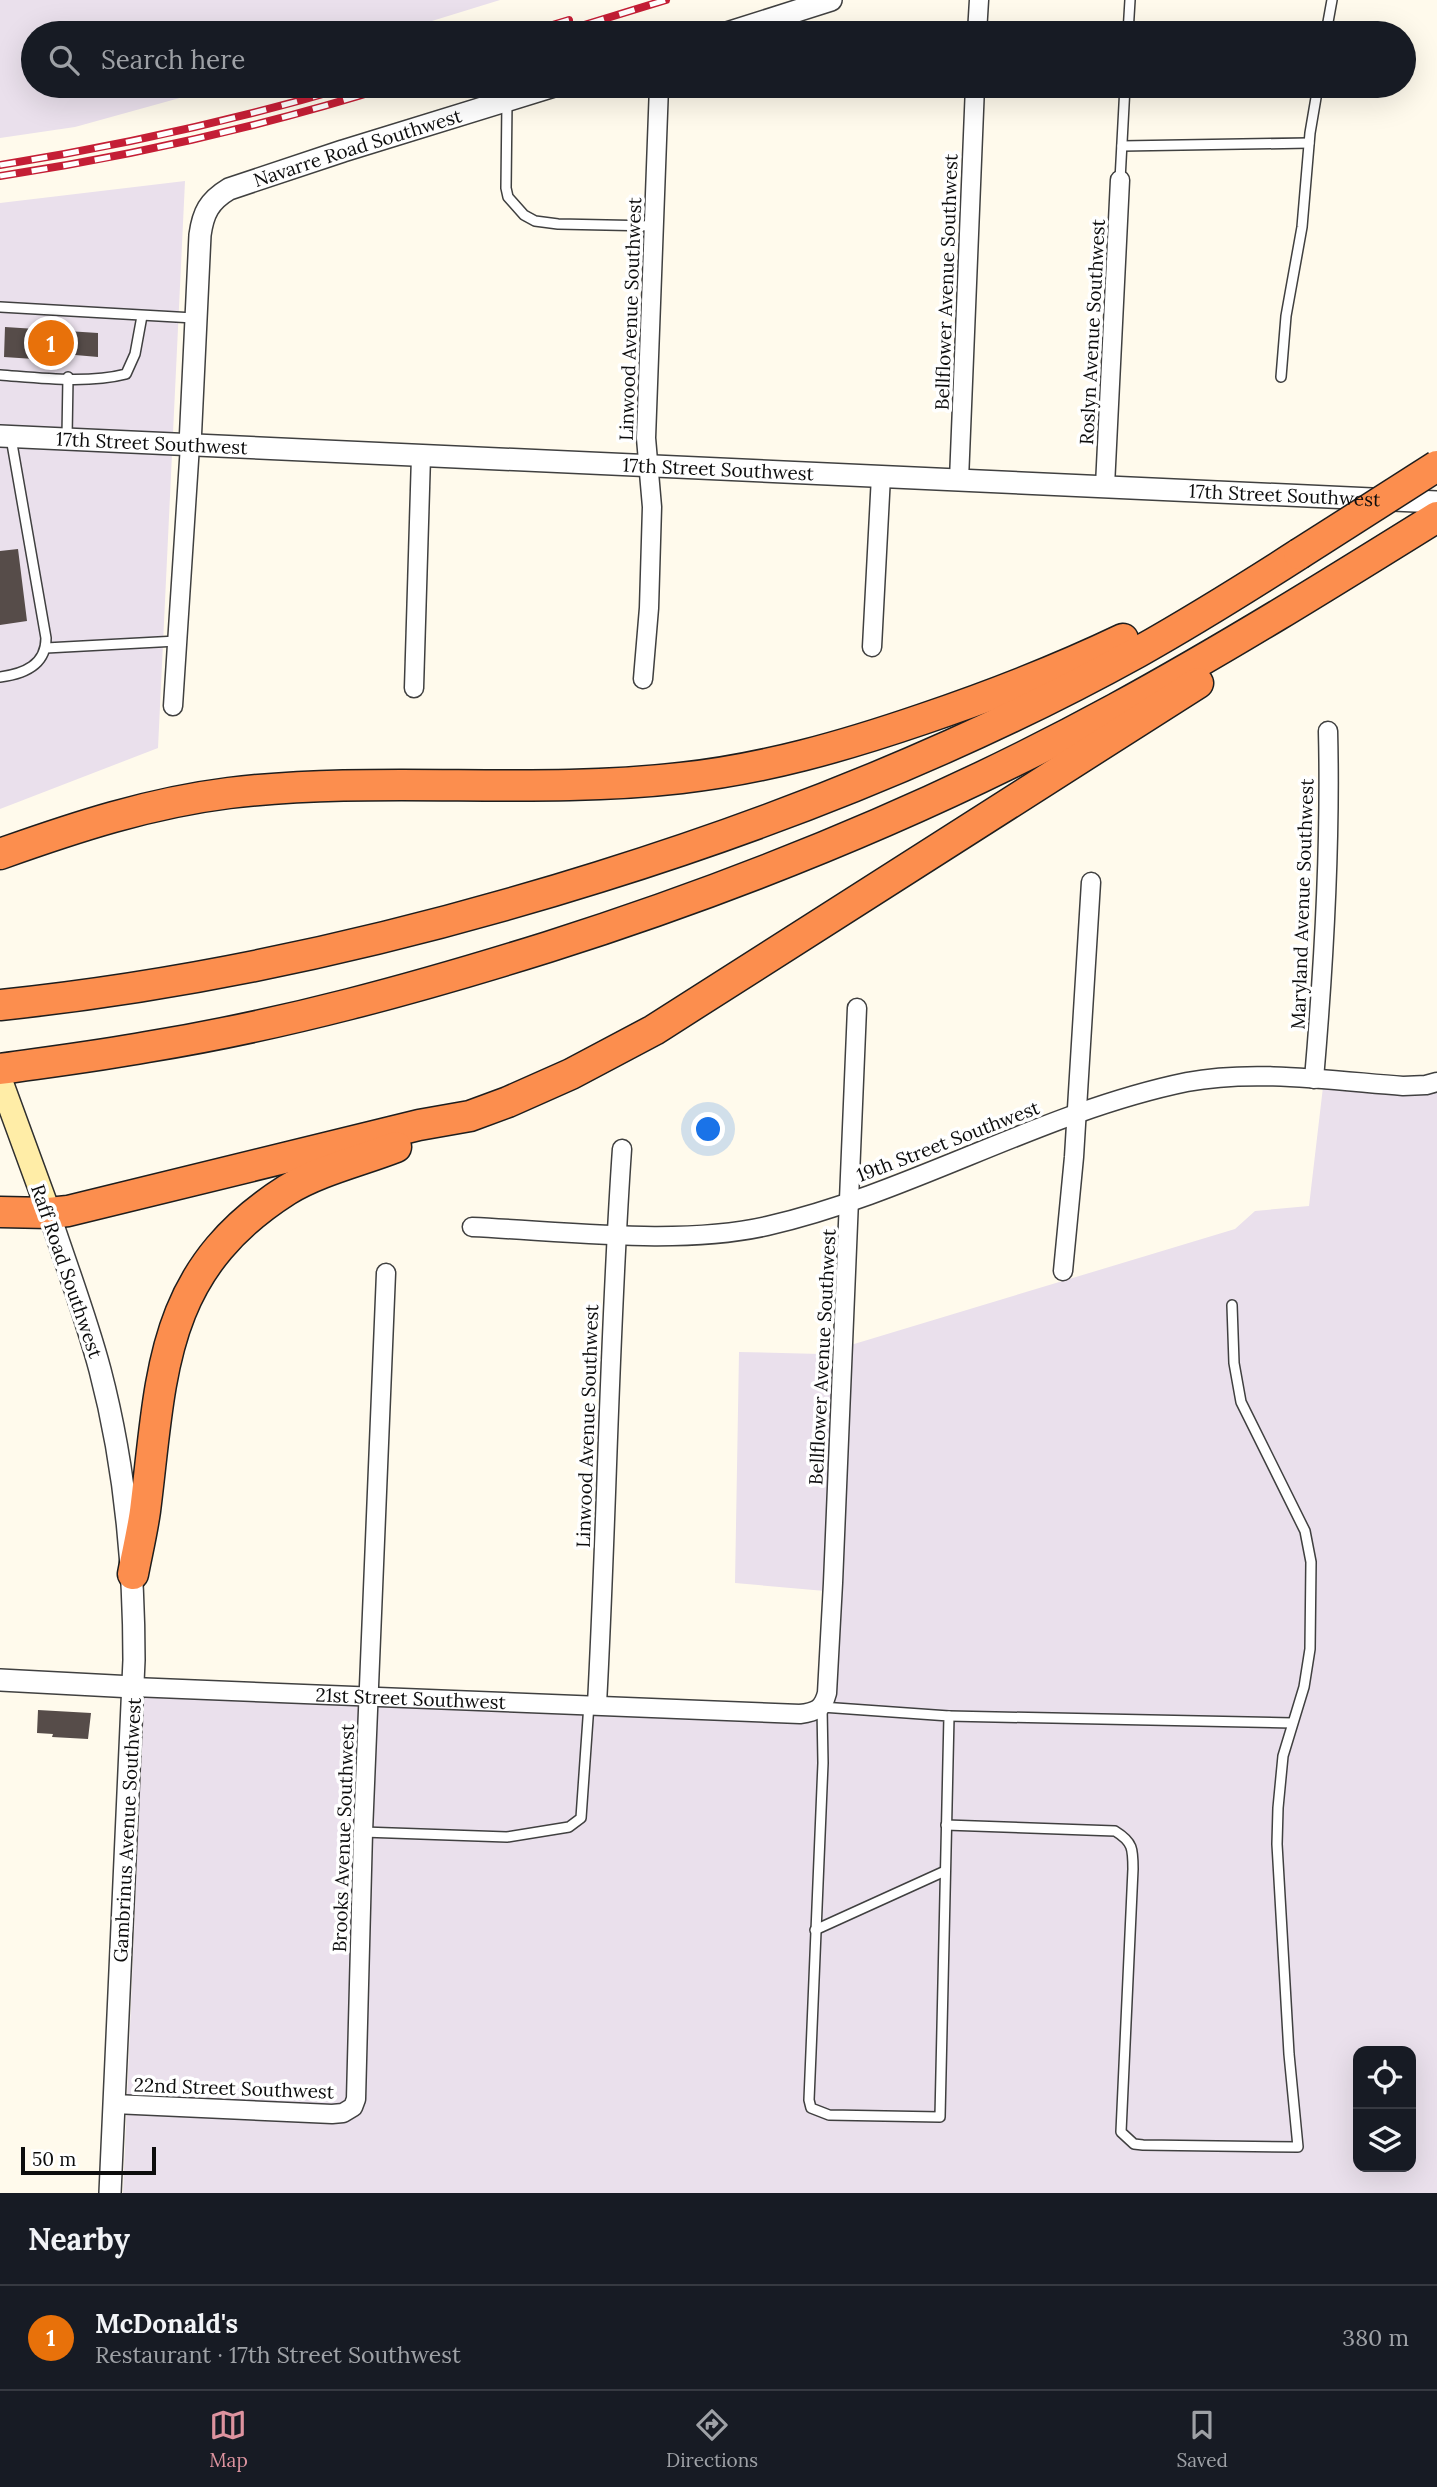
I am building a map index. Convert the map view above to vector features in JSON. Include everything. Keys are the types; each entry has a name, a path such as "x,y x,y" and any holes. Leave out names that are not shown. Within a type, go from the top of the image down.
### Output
{"highway":[{"path":"0,1004 54,999 294,959 539,896 743,829 894,770 1013,717 1178,630 1437,466"},
{"path":"0,1069 150,1047 336,1007 463,974 663,910 839,840 973,780 1115,709 1335,581 1437,517"},
{"path":"0,854 113,816 186,799 232,793 334,786 629,782 751,768 827,749 971,703 1117,642 1299,554"},
{"path":"133,1574 145,1513 155,1414 170,1340 182,1306 195,1281 215,1254 250,1217 288,1189 315,1176 429,1135 571,1074 690,1009 1282,629 1335,581"},
{"path":"0,1212 49,1213 128,1198 419,1125 470,1116"}],"main road":[{"name":"Raff Road Southwest","path":"0,1079 49,1213"}],"street":[{"path":"765,21 831,0"},
{"path":"978,21 979,0"},
{"name":"Navarre Road Southwest","path":"196,318 202,220 208,206 217,196 229,189 343,150 514,98"},
{"name":"Linwood Avenue Southwest","path":"643,679 649,608 652,506 646,438 659,98"},
{"name":"Bellflower Avenue Southwest","path":"959,480 975,98"},
{"name":"Roslyn Avenue Southwest","path":"1105,486 1121,180"},
{"path":"173,706 196,318"},
{"name":"17th Street Southwest","path":"5,437 1437,502"},
{"path":"414,688 421,456"},
{"path":"872,647 881,476"},
{"name":"Maryland Avenue Southwest","path":"1314,1079 1329,869 1328,731"},
{"path":"1063,1271 1077,1115 1091,882"},
{"name":"Bellflower Avenue Southwest","path":"822,1707 827,1693 834,1583 857,1008"},
{"name":"19th Street Southwest","path":"472,1227 672,1235 739,1231 804,1216 850,1201 1077,1115 1139,1094 1188,1082 1256,1077 1403,1086 1437,1082"},
{"name":"Linwood Avenue Southwest","path":"593,1704 604,1572 609,1362 622,1149"},
{"name":"Raff Road Southwest","path":"49,1213 99,1367 120,1467"},
{"name":"Brooks Avenue Southwest","path":"351,2110 356,2099 363,1832 386,1273"},
{"name":"Gambrinus Avenue Southwest","path":"110,2193 133,1687 133,1574 120,1467"},
{"name":"21st Street Southwest","path":"0,1680 800,1714 822,1707"},
{"name":"22nd Street Southwest","path":"114,2104 332,2114 351,2110"}],"lane":[{"path":"1128,21 1129,0"},
{"path":"1328,21 1332,0"},
{"path":"1121,180 1124,98"},
{"path":"1281,377 1286,316 1302,228 1309,143 1316,98"},
{"path":"507,100 506,188 508,197 524,215 558,224 654,226"},
{"path":"1122,146 1309,143"},
{"path":"0,307 196,318"},
{"path":"0,375 111,377 126,374 135,354 142,316"},
{"path":"67,439 68,377"},
{"path":"0,677 30,669 38,663 46,648 5,437"},
{"path":"46,648 177,641"},
{"path":"946,1825 1115,1831 1127,1838 1133,1852 1133,1869 1121,2132 1134,2144 1143,2145 1298,2147 1289,2054 1277,1844 1283,1756 1304,1687 1310,1649 1311,1562 1305,1531 1241,1402 1234,1363 1232,1305"},
{"path":"363,1832 507,1837 569,1827 581,1818 593,1704"},
{"path":"949,1716 940,2117 829,2115 811,2108 809,2100 823,1763 822,1707 949,1716 1292,1723"},
{"path":"815,1930 945,1871"}],"shaded area":[{"path":"0,0 500,0 432,21 21,21 21,98 180,98 75,127 0,138"},
{"path":"185,181 158,748 0,809 0,203"},
{"path":"1323,1087 1437,1089 1437,2193 123,2193 144,1693 819,1720 825,1591 735,1583 739,1352 821,1354 1235,1229 1255,1211 1309,1206"}],"building":[{"path":"5,327 98,333 98,357 64,354 64,361 4,357"},
{"path":"18,549 27,621 0,625 0,551"},
{"path":"38,1710 91,1713 88,1739 52,1737 53,1734 37,1733"}],"railway":[{"path":"597,21 666,0"},
{"path":"0,165 177,131 308,98"},
{"path":"0,176 197,138 350,98"}],"place":[{"name":"McDonald's","path":"51,343"}]}
